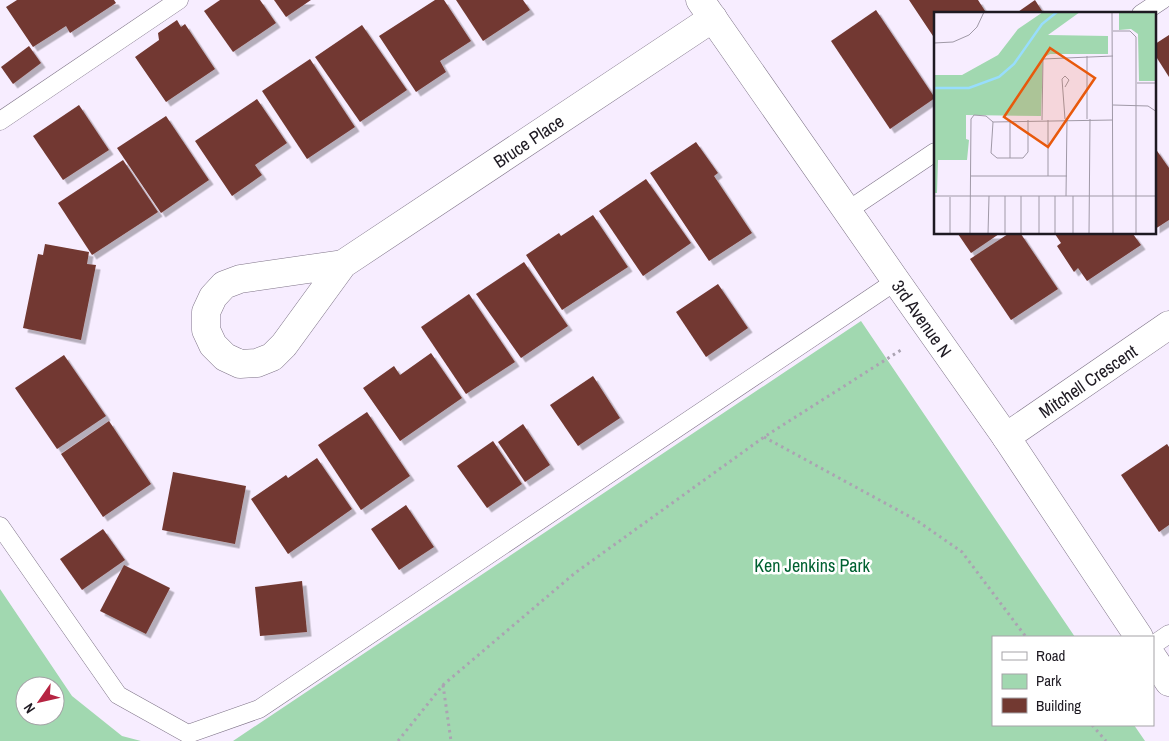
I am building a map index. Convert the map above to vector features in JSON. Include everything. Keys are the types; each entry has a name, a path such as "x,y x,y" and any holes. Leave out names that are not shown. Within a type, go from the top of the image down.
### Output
{"street":[{"name":"3rd Avenue N","path":"707,9 1006,437 1137,636"},
{"name":"Bruce Place","path":"343,264 240,279 224,285 213,297 206,312 206,330 213,345 225,357 240,364 257,364 272,357 284,345 343,264 707,9"},
{"name":"Mitchell Crescent","path":"1006,437 1169,325"},
{"path":"1154,660 1169,682"}],"lane":[{"path":"0,121 179,0"},
{"path":"1144,12 1162,0"},
{"path":"847,211 934,153"},
{"path":"0,526 118,695 188,734 259,709 896,281"},
{"path":"1154,644 1169,634"}],"path":[{"path":"398,741 443,685 575,573 764,437 931,332"},
{"path":"764,437 916,520 962,552 1025,636"},
{"path":"443,685 451,741"},
{"path":"1093,726 1106,741"}],"green space":[{"name":"Ken Jenkins Park","path":"861,321 1074,636 992,636 992,726 1135,726 1145,741 233,741"},
{"path":"0,589 59,676 15,676 15,726 65,726 65,686 72,696 122,736 141,741 0,741"}],"building":[{"path":"17,0 114,0 116,3 70,33 66,26 33,47 6,7"},
{"path":"220,0 260,0 276,23 233,52 204,11"},
{"path":"274,0 311,0 286,17"},
{"path":"435,0 444,0 471,41 440,61 446,72 416,92 379,36"},
{"path":"456,0 523,0 530,10 483,41"},
{"path":"909,0 978,0 986,12 934,12 934,38"},
{"path":"1035,0 1043,12 1018,12"},
{"path":"876,10 934,99 890,129 831,41"},
{"path":"177,20 181,27 185,24 215,69 166,102 135,57 159,40 158,33"},
{"path":"362,25 407,90 360,122 315,57"},
{"path":"1169,35 1169,77 1156,57 1156,43"},
{"path":"29,46 41,63 13,84 1,67"},
{"path":"310,59 355,127 307,159 262,91"},
{"path":"257,99 287,143 255,165 262,175 232,196 195,141"},
{"path":"79,105 109,150 63,180 33,136"},
{"path":"166,116 209,180 161,213 117,148"},
{"path":"696,142 718,173 714,176 752,233 709,261 650,173"},
{"path":"1156,149 1169,168 1169,220 1156,228"},
{"path":"123,160 158,212 92,255 58,203"},
{"path":"646,179 691,243 643,276 599,211"},
{"path":"593,215 628,267 562,310 526,255 559,233 561,236"},
{"path":"959,235 998,235 971,253"},
{"path":"1006,235 1022,235 1058,289 1011,320 970,259"},
{"path":"1056,235 1134,235 1141,245 1087,281 1078,268 1074,272 1057,246 1061,243"},
{"path":"45,244 89,252 87,264 96,265 81,340 23,328 38,254 43,255"},
{"path":"524,262 568,326 521,358 476,294"},
{"path":"718,284 748,328 706,357 676,312"},
{"path":"469,294 515,362 466,394 421,327"},
{"path":"431,353 462,398 400,441 363,388 394,366 400,375"},
{"path":"64,355 106,416 57,449 15,388"},
{"path":"593,376 620,418 578,446 550,405"},
{"path":"367,412 410,476 361,510 318,445"},
{"path":"109,421 151,484 103,517 61,454"},
{"path":"523,424 550,465 525,482 498,442"},
{"path":"493,441 522,484 487,508 457,466"},
{"path":"1167,444 1169,447 1169,525 1159,532 1121,475"},
{"path":"317,458 352,509 288,554 251,499 286,475 288,478"},
{"path":"173,472 246,486 235,544 162,530"},
{"path":"406,505 434,547 399,570 371,529"},
{"path":"103,529 125,560 82,590 60,559"},
{"path":"124,565 170,588 146,634 100,611"},
{"path":"302,581 307,632 260,636 255,587"}]}
